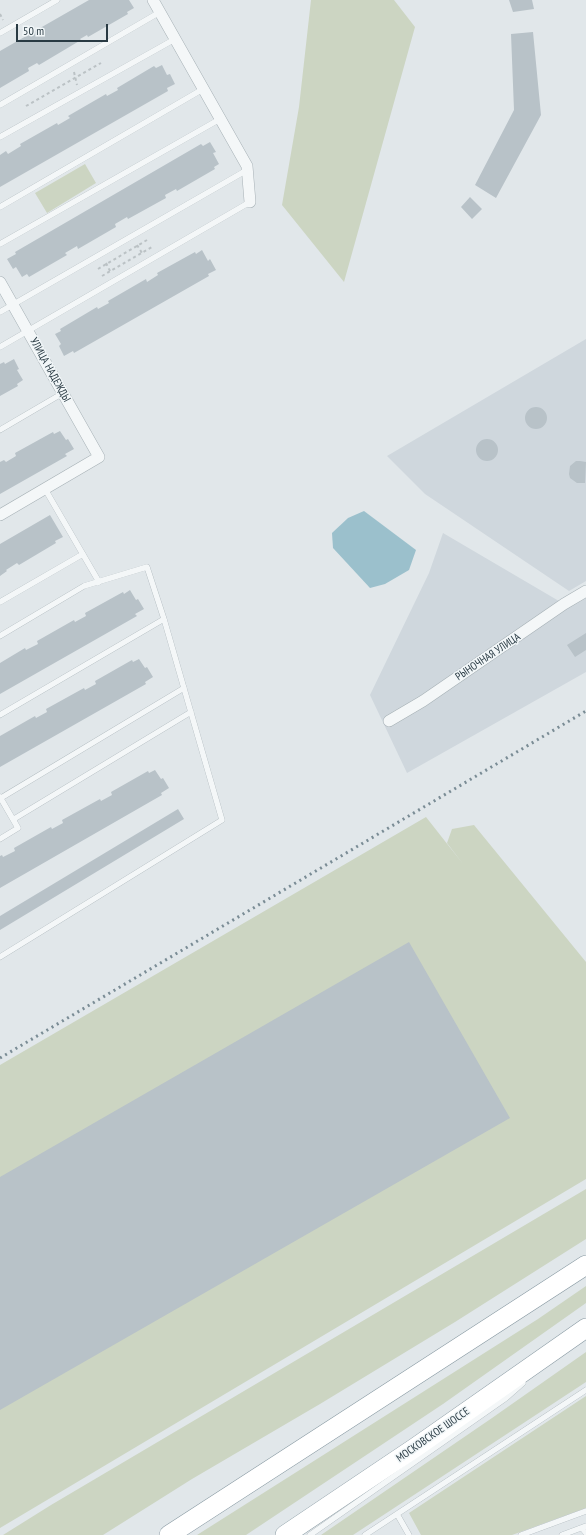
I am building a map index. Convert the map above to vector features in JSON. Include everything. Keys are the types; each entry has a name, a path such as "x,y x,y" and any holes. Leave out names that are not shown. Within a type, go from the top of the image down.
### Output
{"highway":[{"path":"169,1535 586,1265"},
{"name":"МОСКОВСКОЕ ШОССЕ","path":"285,1535 416,1447 583,1330"}],"street":[{"path":"153,0 247,166 250,202"},
{"name":"УЛИЦА НАДЕЖДЫ","path":"0,282 98,457 45,488"},
{"path":"0,515 45,488"},
{"name":"РЫНОЧНАЯ УЛИЦА","path":"389,721 423,701 564,604 586,591"}],"lane":[{"path":"0,33 57,0"},
{"path":"0,105 160,12"},
{"path":"0,137 175,39"},
{"path":"0,207 203,89"},
{"path":"0,244 220,119"},
{"path":"0,312 247,170"},
{"path":"0,346 250,202"},
{"path":"0,430 63,393"},
{"path":"45,488 99,582"},
{"path":"0,602 83,554"},
{"path":"0,636 84,586 147,567 164,619 222,820 0,957"},
{"path":"0,715 164,619"},
{"path":"0,839 18,828 0,798 184,688"},
{"path":"14,820 191,712"},
{"path":"540,1368 583,1330"},
{"path":"310,1535 506,1398 528,1378"},
{"path":"365,1535 586,1390"},
{"path":"521,1535 586,1511"},
{"path":"397,1514 409,1535"},
{"path":"562,1535 584,1527 586,1533"}],"path":[{"path":"73,63 78,93"},
{"path":"26,106 101,63"},
{"path":"41,81 52,91"},
{"path":"132,237 147,262"},
{"path":"98,269 148,240"},
{"path":"102,276 152,247"},
{"path":"101,255 116,280"}],"shaded area":[{"path":"586,339 586,581 569,591 425,494 387,456"},
{"path":"443,533 564,604 586,589 586,672 407,773 370,695 429,573"}],"green space":[{"path":"311,0 394,0 415,27 344,282 282,205 299,107"},
{"path":"85,164 96,183 47,213 35,193"},
{"path":"426,817 463,864 447,843 452,829 474,825 586,962 586,1179 0,1528 0,1065"},
{"path":"586,1189 586,1239 455,1322 320,1404 192,1479 103,1535 3,1535 51,1505"},
{"path":"586,1286 586,1303 443,1404 246,1535 197,1535 538,1319"},
{"path":"586,1352 586,1382 353,1535 321,1535 492,1418"},
{"path":"586,1396 586,1508 512,1535 421,1535 409,1513"}],"water":[{"path":"364,511 416,550 409,570 385,584 370,588 333,548 332,533 348,518"}],"building":[{"path":"89,0 129,0 134,8 127,12 128,14 88,37 87,35 80,39 81,40 39,65 37,63 28,68 29,71 0,88 0,51"},
{"path":"509,0 532,0 534,9 513,12"},
{"path":"533,32 541,115 496,198 475,185 514,110 511,34"},
{"path":"162,65 167,75 170,74 175,84 167,88 168,91 0,187 0,155 6,151 8,154 21,146 20,144 57,123 58,125 70,118 68,116 106,94 107,96 118,90 117,88 154,66 156,68"},
{"path":"210,142 216,152 213,153 219,164 214,167 215,169 177,191 176,189 165,195 166,198 128,219 127,217 115,224 116,227 78,249 77,246 65,253 67,255 29,277 27,274 22,277 16,267 13,269 7,259 16,254 15,252 201,144 203,146"},
{"path":"470,197 482,209 472,219 461,207"},
{"path":"202,250 208,261 210,259 216,270 208,274 209,276 74,353 73,351 64,356 59,346 61,344 55,334 61,331 60,329 97,307 98,309 109,303 108,301 146,279 147,282 158,275 157,273 195,252 196,254"},
{"path":"14,359 19,369 17,370 23,380 17,384 18,386 0,396 0,364 4,362 5,364"},
{"path":"532,407 540,407 547,414 547,422 540,429 532,429 525,422 525,414"},
{"path":"60,431 66,440 68,439 74,449 65,454 67,456 0,494 0,462 4,460 6,462 16,456 15,453 53,432 54,434"},
{"path":"483,439 491,439 498,446 498,454 491,461 483,461 476,454 476,446"},
{"path":"576,461 586,462 585,483 577,483 570,478 570,466"},
{"path":"50,515 63,537 55,541 56,543 19,565 17,563 0,576 0,544"},
{"path":"130,590 144,609 135,614 137,616 0,694 0,663 25,648 26,650 38,644 37,641 74,620 75,622 86,616 85,613 123,592 124,594"},
{"path":"586,633 586,650 575,657 567,645"},
{"path":"139,659 145,668 147,667 153,677 145,682 146,684 0,767 0,736 35,716 36,718 47,712 46,709 84,688 85,690 96,684 95,681 132,660 133,662"},
{"path":"155,770 161,779 163,778 169,788 161,793 162,795 0,888 0,856 2,855 3,857 15,851 14,848 51,827 52,829 63,823 62,820 100,799 101,801 112,795 111,792 148,771 149,773"},
{"path":"178,809 184,819 0,930 0,916"},
{"path":"409,942 510,1118 0,1410 0,1177"}],"railway":[{"path":"0,1058 586,711"}]}
